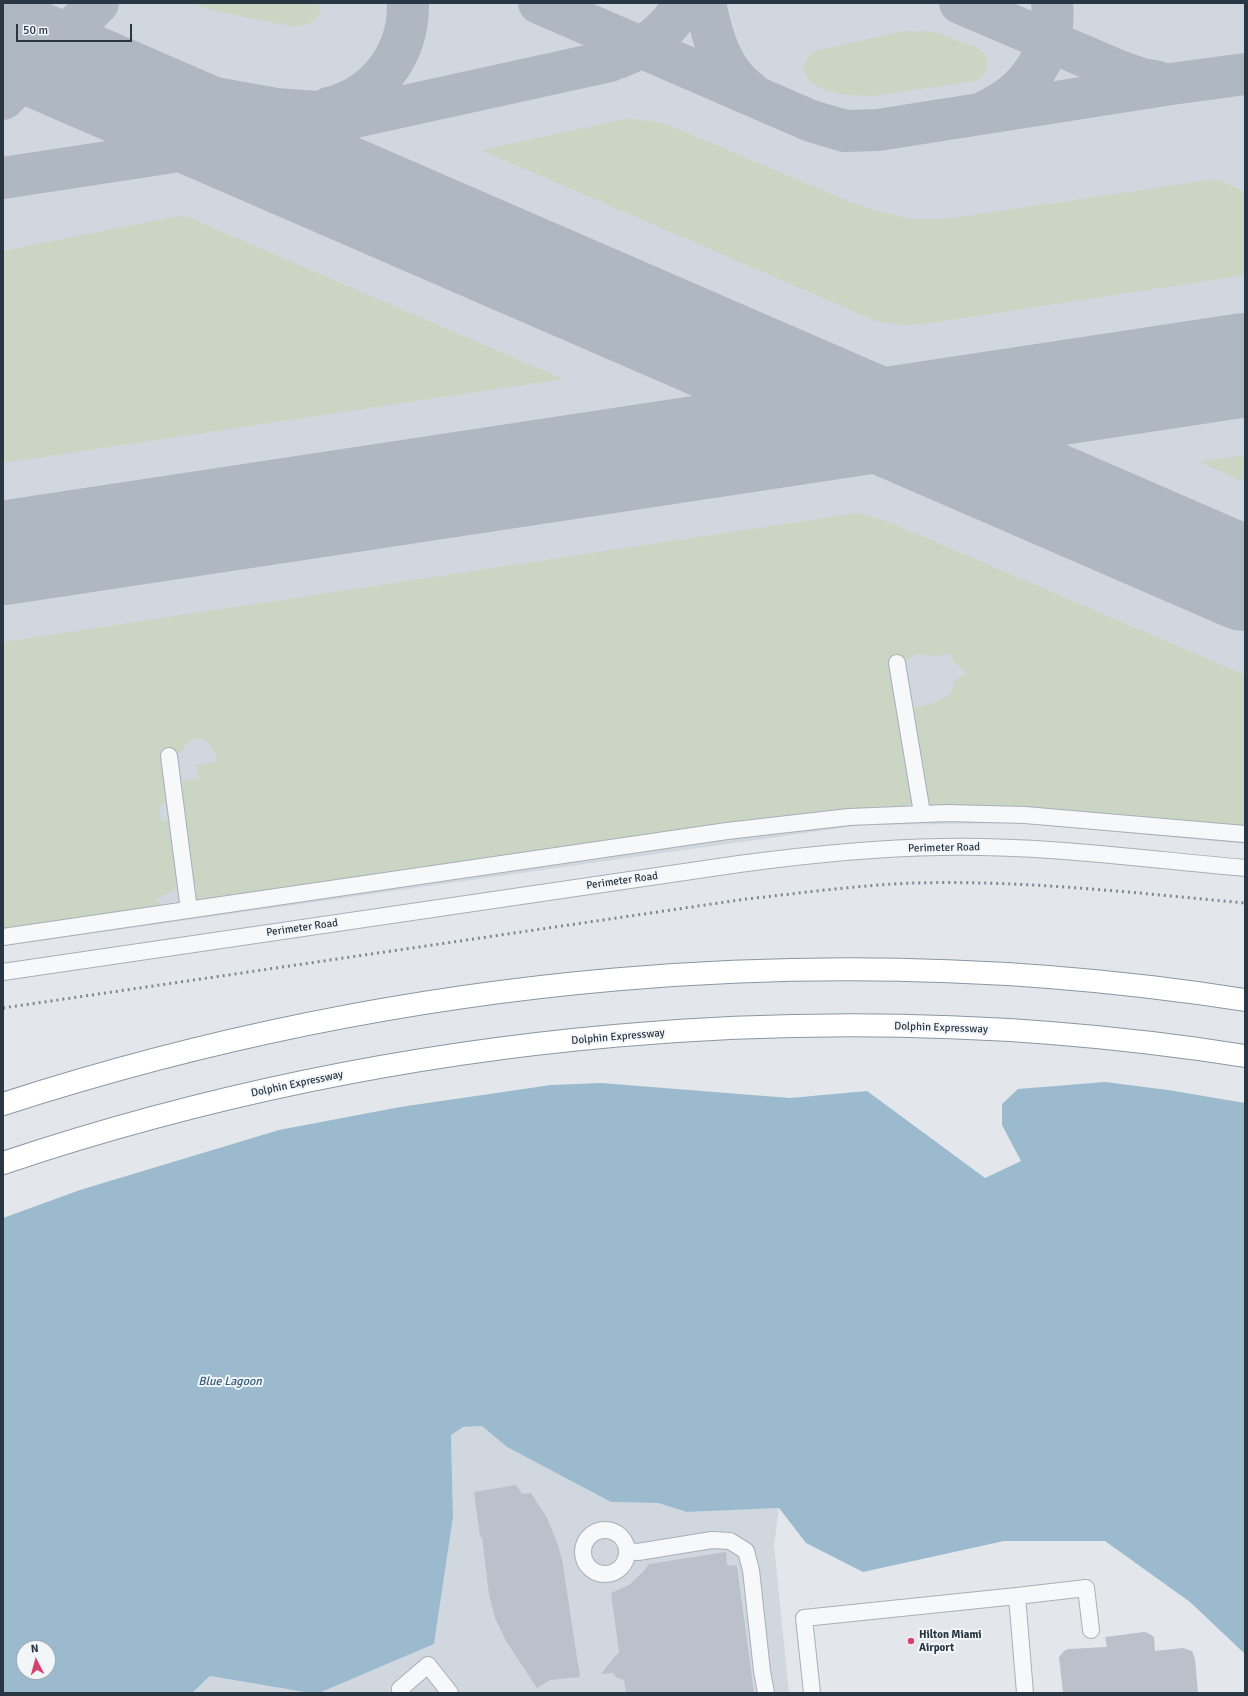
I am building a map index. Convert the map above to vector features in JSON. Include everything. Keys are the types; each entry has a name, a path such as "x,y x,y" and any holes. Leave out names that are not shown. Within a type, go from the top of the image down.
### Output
{"highway":[{"path":"3,1104 97,1074 293,1026 442,1000 602,981 727,972 782,970 958,971 1090,981 1245,1000"},
{"name":"Dolphin Expressway","path":"3,1163 85,1137 146,1120 308,1081 370,1069 500,1048 639,1034 721,1029 825,1026 953,1028 1110,1039 1245,1056"}],"street":[{"path":"897,663 922,813"},
{"path":"169,756 189,910"},
{"path":"3,937 800,821 855,816 922,813 990,813 1052,816 1245,834"},
{"name":"Perimeter Road","path":"3,972 739,864 823,854 904,848 986,847 1052,850 1245,868"},
{"path":"627,1551 638,1552 712,1540 730,1540 746,1552 751,1570 762,1671 766,1693"},
{"path":"812,1693 804,1618 1086,1588 1091,1630"},
{"path":"1017,1596 1025,1693"},
{"path":"402,1693 400,1690 428,1665 450,1693"}],"shaded area":[{"path":"3,3 1245,3 1245,844 1021,823 862,825 3,946"},
{"path":"482,1426 507,1447 611,1502 658,1503 687,1512 779,1508 774,1546 789,1693 319,1693 434,1644 453,1517 451,1434 463,1427"},
{"path":"210,1676 310,1693 192,1693"}],"green space":[{"path":"192,3 317,3 321,10 316,18 310,23 294,27 211,10"},
{"path":"905,31 935,32 977,48 986,55 987,70 983,76 976,81 864,96 827,91 815,85 811,81 803,67 808,57 815,51"},
{"path":"625,119 637,119 671,126 850,202 881,212 913,219 946,219 1216,179 1245,192 1245,275 918,325 902,325 876,321 481,150"},
{"path":"179,216 190,218 563,379 3,463 3,251"},
{"path":"1245,455 1245,482 1199,462"},
{"path":"857,513 889,522 1245,675 1245,827 1006,806 935,806 927,803 910,709 936,702 951,694 955,680 967,673 954,662 950,653 937,656 916,654 906,660 894,662 913,802 905,806 830,810 743,820 197,901 192,895 198,891 194,881 188,881 177,788 185,781 199,778 196,765 217,762 212,747 204,740 195,739 190,741 180,753 165,754 169,793 166,802 159,807 161,821 167,821 173,824 180,879 176,879 176,889 155,900 163,906 3,929 3,642"}],"water":[{"name":"Blue Lagoon","path":"1105,1082 1168,1090 1245,1103 1245,1654 1190,1602 1105,1541 1004,1541 863,1572 806,1543 779,1508 687,1512 658,1503 611,1502 507,1447 482,1426 463,1427 451,1435 453,1517 434,1644 319,1693 310,1693 210,1676 192,1693 3,1693 3,1218 80,1190 279,1130 400,1107 551,1085 601,1083 790,1098 867,1091 985,1178 1021,1161 1002,1125 1002,1104 1018,1089"}],"building":[{"path":"516,1485 522,1494 531,1493 547,1518 558,1545 562,1560 580,1677 550,1680 537,1688 506,1641 495,1618 489,1594 482,1537 480,1537 474,1492"},
{"path":"726,1552 727,1565 737,1566 754,1693 626,1693 624,1680 616,1677 613,1673 601,1674 619,1653 611,1593 629,1585 649,1564"},
{"path":"1144,1632 1154,1637 1155,1651 1183,1648 1192,1651 1195,1659 1198,1693 1063,1693 1059,1657 1064,1651 1068,1649 1107,1647 1105,1637"}],"taxiway":[{"path":"3,99 98,3"},
{"path":"329,108 347,102 362,94 376,83 387,70 403,39 407,21 408,3"},
{"path":"539,3 811,121 845,131 878,130 1171,84 1245,74"},
{"path":"618,58 638,49 656,37 671,22 683,3"},
{"path":"705,3 715,41 725,64 740,84 750,92"},
{"path":"960,3 1119,71 1142,79 1158,82"},
{"path":"986,111 1015,93 1037,68 1045,53 1050,37 1052,3"},
{"path":"44,57 215,98 276,109 317,112"},
{"path":"3,178 160,154 291,131 610,61"}],"runway":[{"path":"3,40 1245,579"},
{"path":"3,553 1245,365"}],"railway":[{"path":"3,1008 746,899 872,886 915,883 998,883 1122,891 1245,903"}],"place":[{"name":"Hilton Miami Airport","path":"911,1641"}]}
